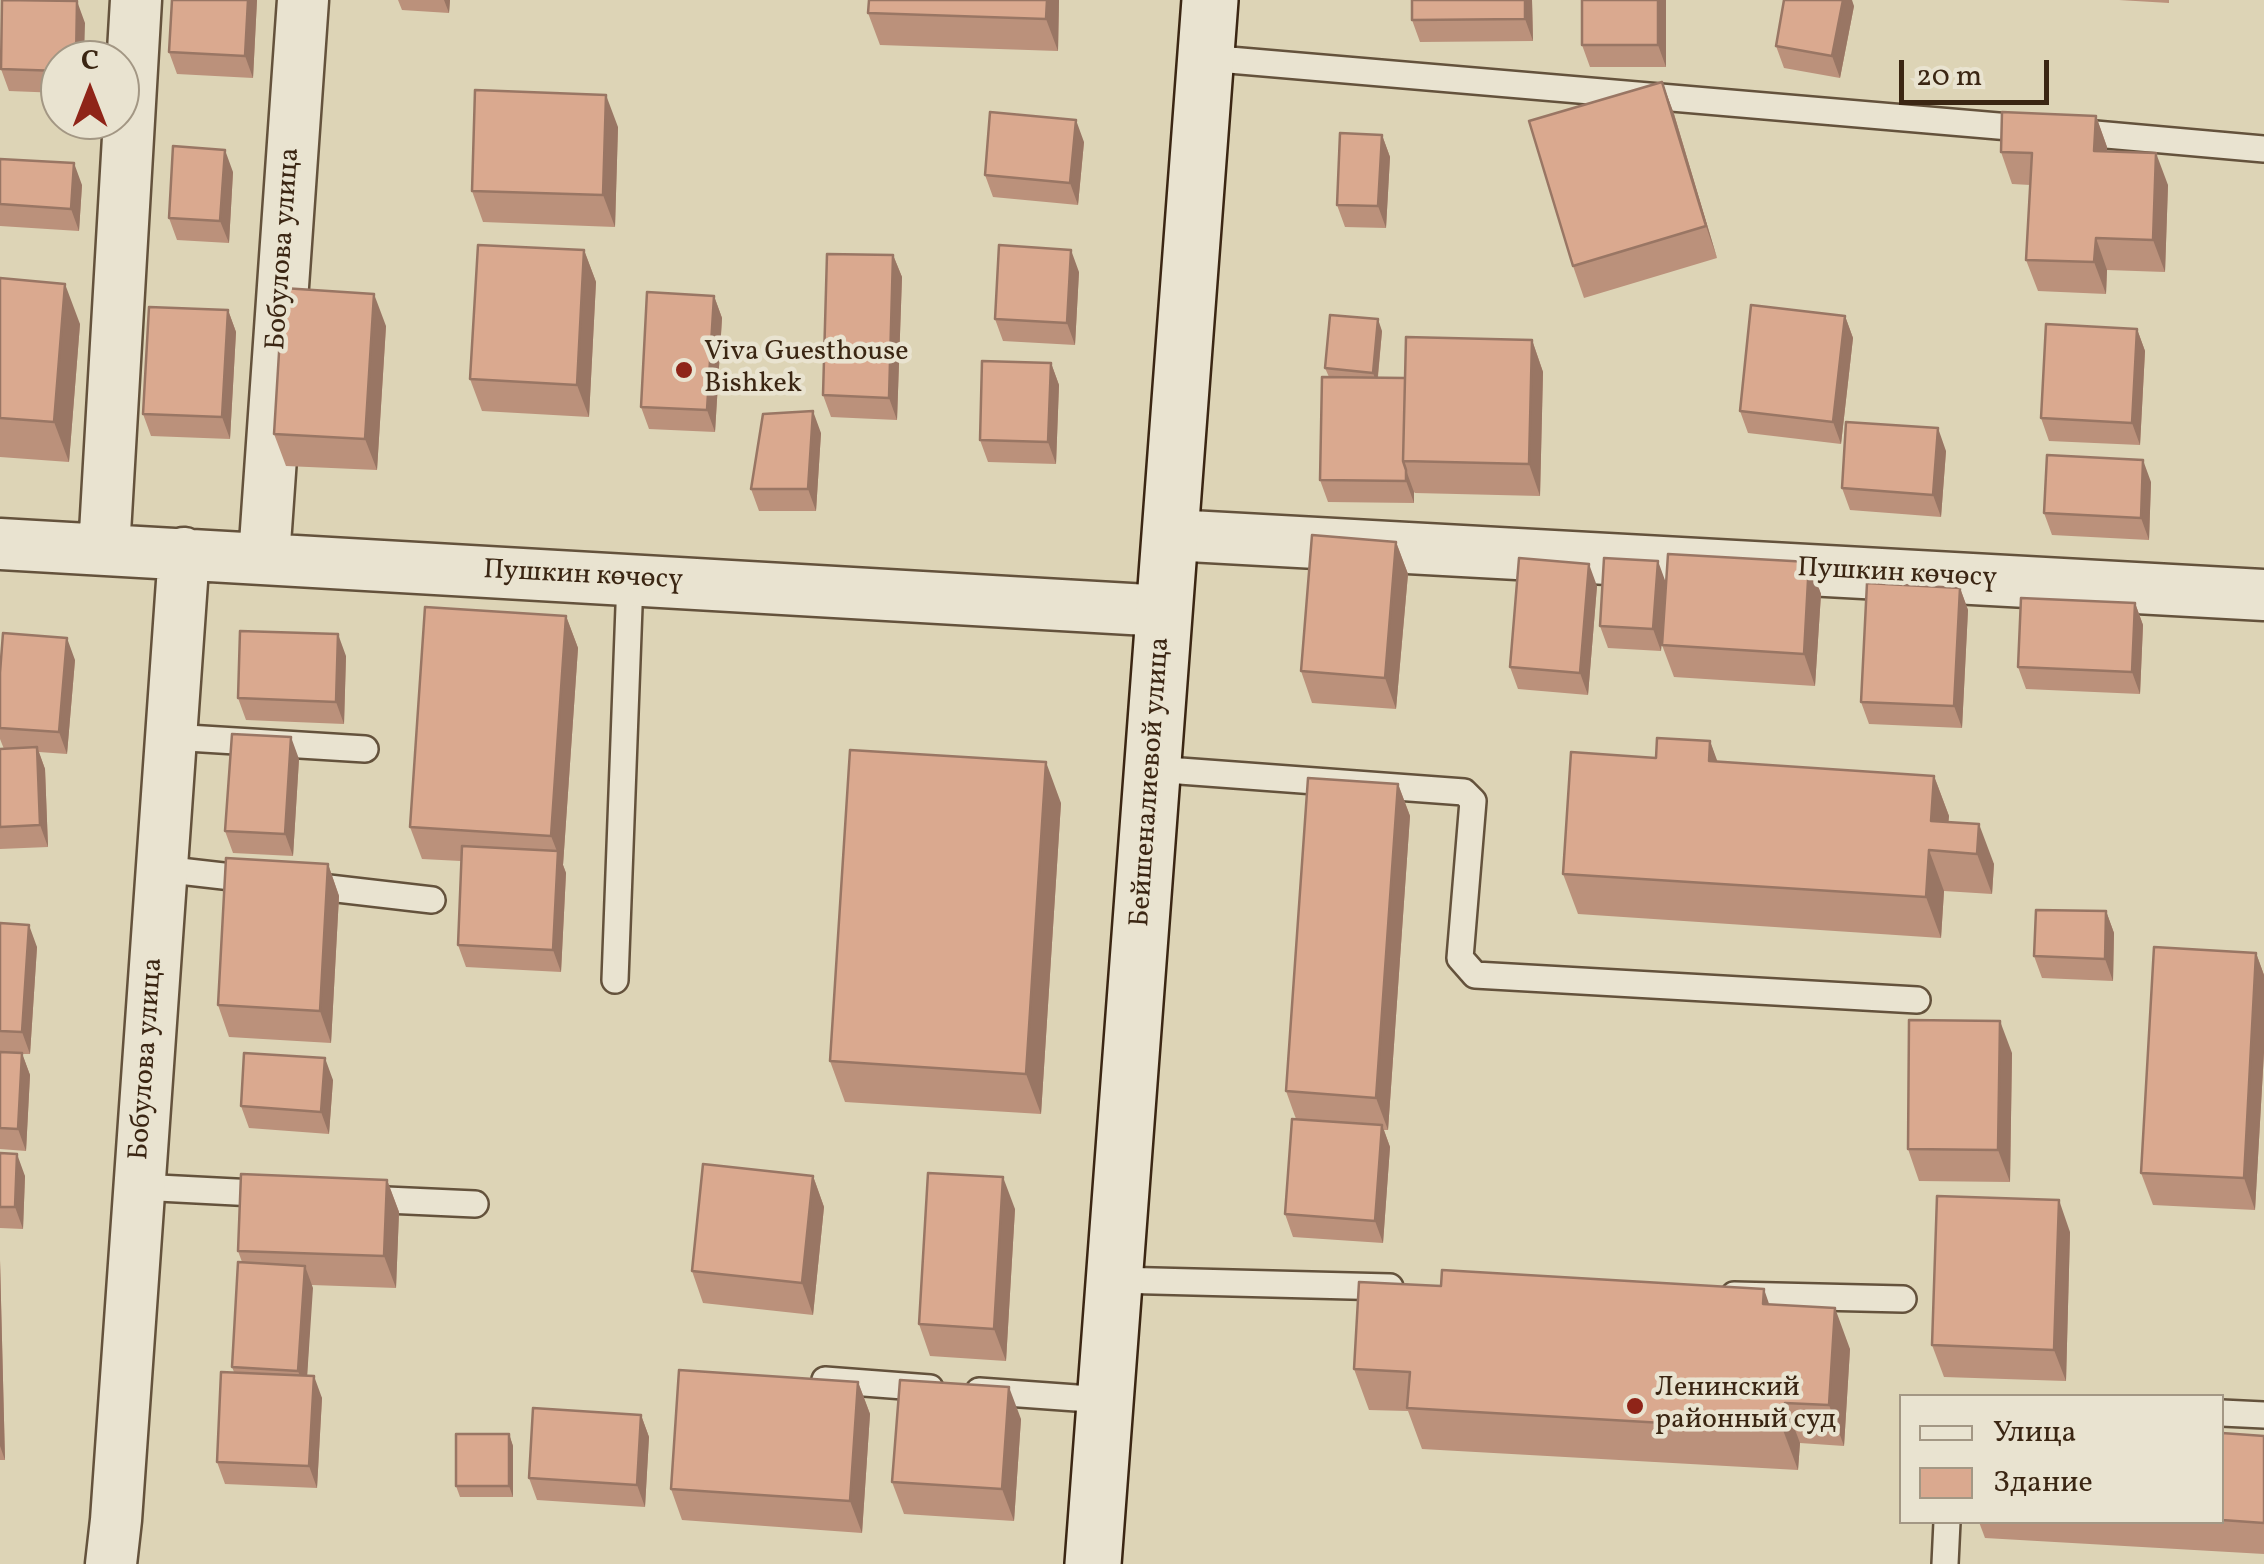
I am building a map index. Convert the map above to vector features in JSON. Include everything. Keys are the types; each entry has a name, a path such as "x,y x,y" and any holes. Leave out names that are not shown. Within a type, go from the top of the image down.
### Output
{"street":[{"path":"104,550 136,0"},
{"name":"Бобулова улица","path":"264,558 302,0"},
{"name":"Бейшеналиевой улица","path":"1093,1564 1210,0"},
{"name":"Пушкин көчөсү","path":"1171,536 2264,595"},
{"name":"Пушкин көчөсү","path":"0,544 1166,611"},
{"name":"Бобулова улица","path":"111,1564 184,553"}],"lane":[{"path":"1206,58 2264,149"},
{"path":"615,980 630,580"},
{"path":"171,737 365,750"},
{"path":"1153,770 1464,792 1473,801 1460,958 1475,975 1918,1000"},
{"path":"162,869 432,900"},
{"path":"139,1188 297,1195"},
{"path":"336,1197 475,1204"},
{"path":"1114,1280 1412,1287"},
{"path":"1706,1294 1903,1299"},
{"path":"796,1378 1104,1400"},
{"path":"2224,1413 2264,1415"},
{"path":"1946,1564 1947,1524"}],"building":[{"path":"2,0 77,1 76,40 40,40 40,70 1,69"},
{"path":"172,0 248,0 245,56 169,52"},
{"path":"869,0 1047,0 1046,19 868,13"},
{"path":"1412,0 1525,0 1525,19 1412,20"},
{"path":"1582,0 1658,0 1658,45 1582,45"},
{"path":"1784,0 1843,0 1832,56 1776,46"},
{"path":"1662,82 1706,226 1573,266 1529,121"},
{"path":"475,90 606,95 603,195 472,191"},
{"path":"990,112 1076,120 1070,183 985,175"},
{"path":"2002,112 2096,116 2094,151 2156,153 2153,240 2096,238 2094,262 2026,260 2032,153 2001,152"},
{"path":"1340,133 1382,135 1378,206 1337,205"},
{"path":"173,146 225,150 220,221 169,218"},
{"path":"0,159 74,163 71,209 0,204"},
{"path":"478,245 584,250 577,385 470,379"},
{"path":"999,245 1071,250 1067,323 995,319"},
{"path":"827,254 893,255 889,398 823,395"},
{"path":"0,278 65,284 54,422 0,418"},
{"path":"283,288 374,294 365,439 274,434"},
{"path":"647,292 714,296 707,410 641,407"},
{"path":"1751,305 1845,316 1833,422 1740,411"},
{"path":"149,307 228,310 222,417 143,414"},
{"path":"1330,315 1378,319 1373,373 1325,368"},
{"path":"2046,324 2137,329 2132,423 2041,418"},
{"path":"1406,337 1532,340 1529,464 1403,461"},
{"path":"982,361 1051,363 1048,442 980,440"},
{"path":"1322,377 1405,378 1406,481 1320,480"},
{"path":"813,411 808,489 751,489 763,414"},
{"path":"1846,422 1938,428 1933,495 1842,488"},
{"path":"2047,455 2143,460 2141,518 2044,513"},
{"path":"1312,535 1396,542 1385,678 1301,671"},
{"path":"1668,554 1809,562 1804,654 1662,645"},
{"path":"1519,558 1589,564 1580,673 1510,667"},
{"path":"1604,558 1658,561 1653,629 1600,626"},
{"path":"1867,583 1960,588 1954,706 1861,702"},
{"path":"2021,598 2135,603 2132,672 2018,667"},
{"path":"425,607 566,616 551,836 410,827"},
{"path":"240,631 338,634 336,702 238,698"},
{"path":"3,633 67,638 59,732 0,728"},
{"path":"232,734 291,737 285,834 225,831"},
{"path":"1657,738 1710,741 1709,761 1934,776 1931,821 1979,824 1977,854 1929,850 1926,897 1563,874 1571,752 1656,758"},
{"path":"37,747 40,825 0,827 0,749"},
{"path":"850,750 1046,762 1026,1074 830,1061"},
{"path":"1308,778 1398,784 1376,1098 1286,1091"},
{"path":"462,846 558,851 553,950 458,945"},
{"path":"226,858 328,864 320,1011 218,1005"},
{"path":"2036,910 2106,911 2105,959 2034,956"},
{"path":"0,923 29,925 22,1032 0,1031"},
{"path":"2154,947 2256,953 2244,1178 2141,1173"},
{"path":"1909,1020 2000,1021 1998,1150 1908,1149"},
{"path":"0,1052 22,1053 18,1129 0,1128"},
{"path":"244,1053 325,1058 321,1112 241,1106"},
{"path":"1292,1119 1382,1125 1375,1221 1285,1214"},
{"path":"0,1153 17,1154 15,1207 0,1207"},
{"path":"703,1164 813,1176 802,1283 692,1271"},
{"path":"928,1173 1003,1177 994,1329 919,1324"},
{"path":"241,1174 387,1180 384,1256 238,1251"},
{"path":"1937,1196 2059,1200 2054,1350 1932,1345"},
{"path":"238,1262 305,1266 298,1371 232,1367"},
{"path":"1442,1270 1764,1289 1763,1304 1835,1308 1829,1405 1785,1403 1783,1430 1407,1408 1410,1372 1354,1369 1359,1282 1441,1286"},
{"path":"679,1370 858,1382 850,1501 671,1489"},
{"path":"221,1372 314,1376 309,1466 217,1462"},
{"path":"900,1380 1009,1387 1002,1489 892,1482"},
{"path":"533,1408 641,1415 637,1485 529,1478"},
{"path":"2224,1433 2264,1436 2264,1523 2224,1520"},
{"path":"456,1434 509,1434 509,1486 456,1486"}],"place":[{"name":"Viva Guesthouse Bishkek","path":"684,370"},
{"name":"Ленинский районный суд","path":"1635,1406"}]}
